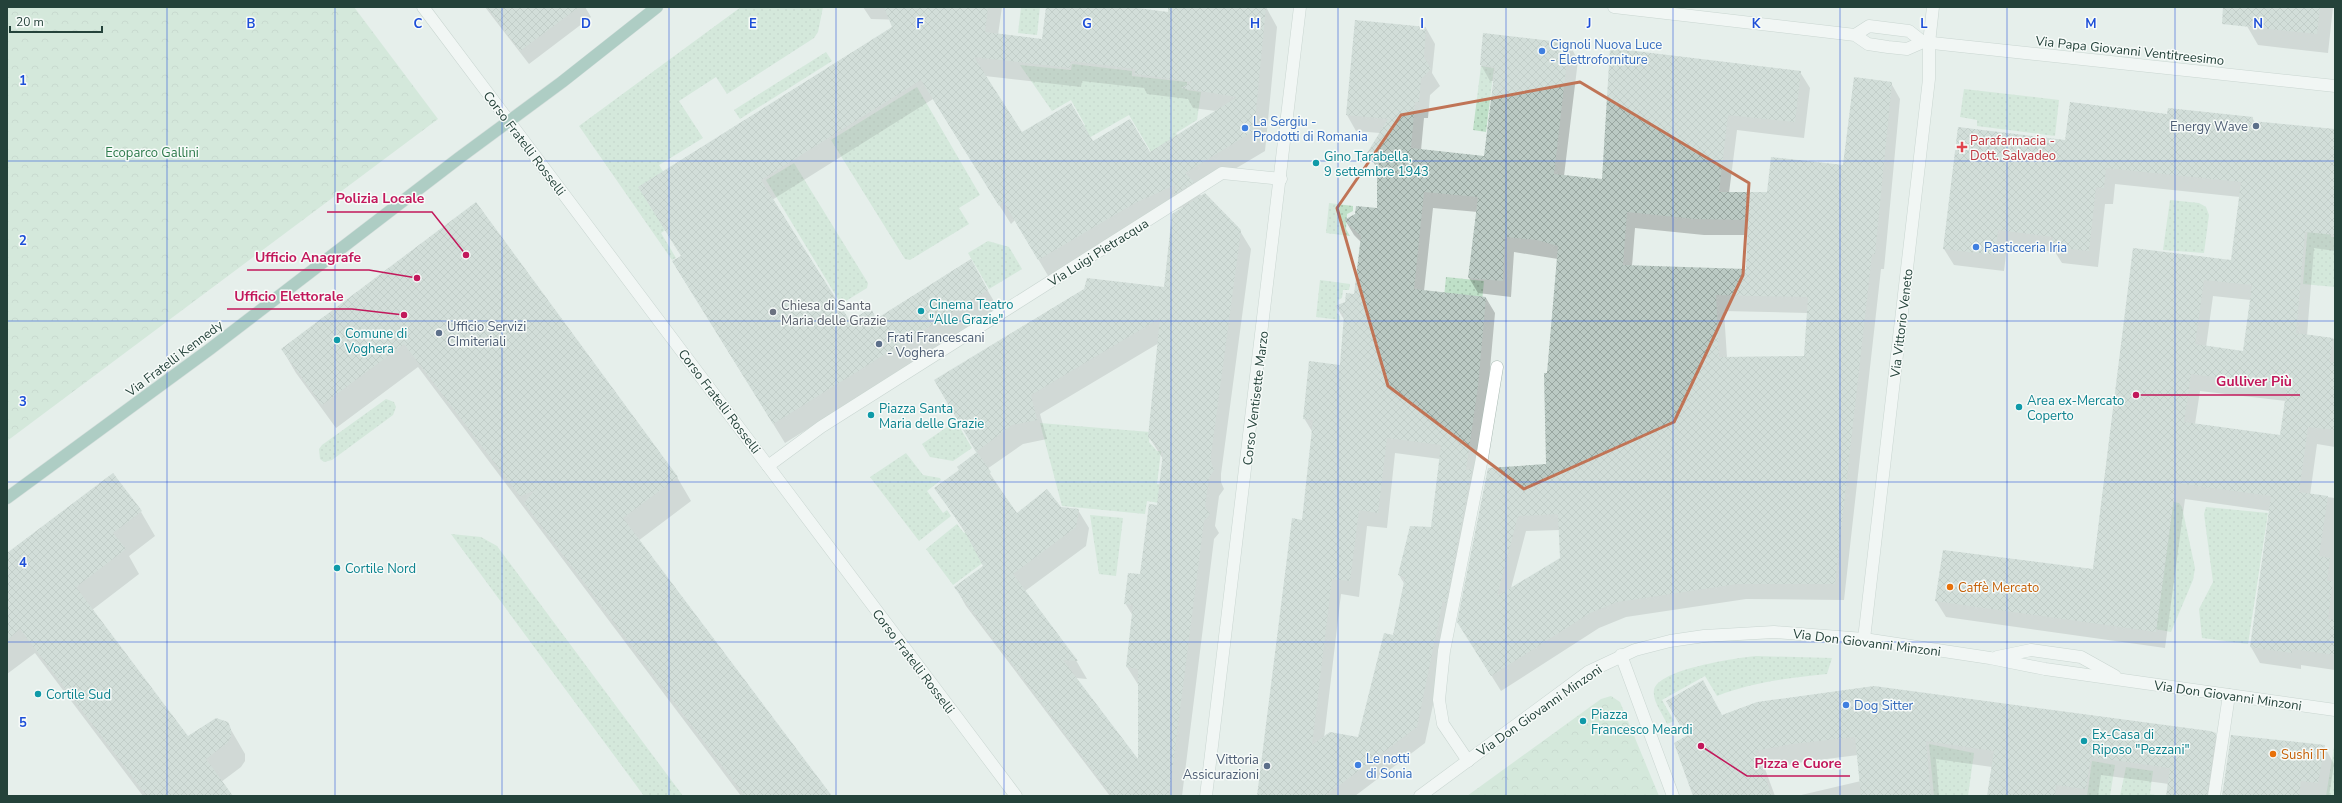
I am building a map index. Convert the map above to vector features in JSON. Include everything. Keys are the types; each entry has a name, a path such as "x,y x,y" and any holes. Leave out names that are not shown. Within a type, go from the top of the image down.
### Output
{"main road":[{"path":"509,121 562,82 657,7"},
{"name":"Via Fratelli Kennedy","path":"7,498 210,349 509,121"}],"street":[{"name":"Corso Fratelli Rosselli","path":"423,7 1016,796"},
{"name":"Corso Ventisette Marzo","path":"1208,793 1300,7"},
{"name":"Via Papa Giovanni Ventitreesimo","path":"1614,7 1855,35 1868,44 1907,49 1926,42 2335,86"},
{"name":"Via Vittorio Veneto","path":"1864,639 1929,79 1926,42 1933,7"},
{"name":"Via Papa Giovanni Ventitreesimo","path":"1855,35 1869,26 1909,31 1926,42"},
{"name":"Via Luigi Pietracqua","path":"768,466 821,427 1222,173 1281,179"},
{"name":"Via Don Giovanni Minzoni","path":"1468,761 1444,724 1439,700 1444,651 1481,466 1497,367"},
{"name":"Via Don Giovanni Minzoni","path":"1420,796 1588,672 1621,655 1670,641 1736,634 1805,633 1864,639 1990,658 2045,669 2335,710"},
{"name":"Via Don Giovanni Minzoni","path":"1990,658 2031,650 2081,657 2121,679"},
{"path":"1621,655 1673,796"},
{"path":"2214,796 2229,695"}],"highlighted area":[{"path":"1580,82 1749,183 1743,275 1674,422 1524,489 1388,386 1337,208 1401,115"}],"green space":[{"name":"Ecoparco Gallini","path":"7,7 354,7 438,119 7,441"},
{"path":"741,7 823,7 818,32 814,38 727,94 716,77 679,101 703,138 659,165 677,193 673,225 661,233 676,258 672,260 579,126"},
{"path":"1021,7 1040,7 1037,35 1018,33"},
{"path":"826,52 832,61 740,119 734,110"},
{"path":"1072,64 1132,71 1132,76 1187,82 1187,90 1201,92 1197,120 1176,133 1180,141 1154,157 1129,115 1082,142 1067,137 1085,125 1071,100 1052,111 1020,65 1071,70"},
{"path":"1481,66 1494,68 1486,132 1473,130"},
{"path":"917,87 980,195 959,208 969,224 910,260 905,259 831,140"},
{"path":"1964,89 2059,100 2055,136 1977,126 1977,120 1960,117"},
{"path":"794,163 868,283 867,288 841,304 766,180"},
{"path":"2170,200 2199,203 2206,207 2209,215 2204,253 2163,250"},
{"path":"1329,203 1353,206 1353,211 1347,214 1346,229 1350,236 1326,233"},
{"path":"2308,226 2331,228 2331,237 2335,237 2335,287 2303,284"},
{"path":"988,241 1009,247 1022,269 989,289 968,253"},
{"path":"1446,277 1484,281 1480,322 1442,318"},
{"path":"1320,280 1350,284 1349,290 1343,290 1342,298 1338,300 1337,313 1340,316 1340,320 1316,317"},
{"path":"386,399 394,402 396,407 393,415 332,460 324,462 320,459 319,449 322,445"},
{"path":"956,421 972,448 953,461 930,457 922,444"},
{"path":"1040,423 1150,432 1149,442 1157,451 1161,451 1157,484 1167,485 1165,504 1147,501 1145,514 1062,506"},
{"path":"906,453 923,475 940,478 941,480 927,491 943,513 947,510 951,516 919,541 870,477"},
{"path":"1007,502 1027,530 953,585 926,549 957,524 964,533"},
{"path":"2173,502 2179,503 2182,507 2195,568 2193,580 2171,632 2155,629"},
{"path":"2206,507 2268,513 2248,644 2202,638 2199,609 2213,582 2204,514"},
{"path":"1090,515 1123,518 1116,576 1099,574"},
{"path":"451,534 481,537 497,546 683,796 644,796"},
{"path":"1756,656 1832,658 1827,674 1758,684 1717,696 1705,676 1662,700 1674,721 1667,724 1658,707 1654,694 1654,690 1659,683 1669,676 1699,666"},
{"path":"1611,696 1620,702 1659,796 1467,796 1601,699"},
{"path":"1929,744 1974,753 1968,796 1934,796"},
{"path":"2334,747 2335,796 2326,796"},
{"path":"2092,761 2115,765 2110,796 2087,796"},
{"path":"2126,767 2153,771 2150,794 2160,796 2120,796"}],"building":[{"path":"487,7 579,7 520,51"},
{"path":"884,7 988,7 985,32 1042,39 1046,7 1130,7 1168,12 1168,7 1266,7 1254,131 1185,173 1194,182 1174,195 1175,185 1135,203 1038,260 1003,201 999,206 921,80 761,180 850,321 871,308 876,319 971,259 988,290 773,424 672,261 681,256 638,187 892,27","holes":["974,57 1070,68 1071,61 1135,69 1135,74 1192,82 1181,88 1237,97 1150,152 1130,119 1093,141 1071,103 1022,132"]},
{"path":"2223,7 2320,7 2317,34 2222,24"},
{"path":"1355,20 1426,27 1424,57 1431,69 1421,79 1419,102 1415,102 1411,148 1484,156 1495,67 1480,65 1483,33 1569,43 1554,174 1602,179 1610,48 1801,71 1795,122 1728,115 1719,192 1767,192 1771,157 1843,165 1854,77 1892,82 1875,254 1872,254 1835,584 1737,584 1617,602 1590,613 1491,676 1457,622 1488,468 1546,464 1544,373 1547,373 1558,246 1537,240 1505,237 1503,281 1468,278 1478,197 1424,192 1414,289 1486,297 1478,386 1466,470 1472,469 1446,604 1443,600 1417,727 1325,796 1257,796 1292,518 1302,520 1313,420 1303,419 1309,361 1340,365 1344,315 1335,306 1345,302 1346,293 1354,294 1361,236 1344,220 1355,214 1356,206 1377,208 1377,166 1367,153 1388,119 1346,115","holes":["1627,212 1695,219 1748,220 1746,269 1623,265","1716,295 1808,297 1804,356 1719,357","1387,438 1441,445 1431,527 1410,526 1398,575 1405,577 1393,635 1384,633 1358,737 1330,732 1312,745 1332,579 1350,581 1359,510 1378,513","1558,514 1560,558 1497,596 1518,516"]},
{"path":"2070,102 2167,114 2168,108 2253,117 2252,121 2335,129 2335,235 2305,232 2296,333 2333,338 2330,362 2335,362 2335,430 2308,427 2299,492 2328,496 2319,556 2330,558 2327,581 2333,581 2328,619 2335,620 2335,655 2292,649 2292,653 2250,647 2271,496 2176,483 2156,632 1935,601 1943,550 2093,569 2133,248 2231,260 2241,182 2106,168 2104,188 2096,187 2089,251 2051,247 2053,237 1998,230 1995,255 1943,249 1958,127 2065,140","holes":["2204,280 2252,285 2243,351 2195,344","2191,374 2287,386 2280,435 2184,422"]},
{"path":"1205,193 1241,230 1211,455 1211,462 1214,470 1209,478 1205,507 1210,514 1204,521 1169,796 1112,796 954,587 983,566 963,528 934,488 959,470 957,467 977,452 991,472 989,474 1017,513 1047,489 1061,507 1079,509 1076,527 1013,574 1078,661 1063,660 1138,759 1138,669 1126,667 1133,605 1124,604 1128,573 1140,574 1149,504 1157,505 1163,453 1148,437 1160,318 1031,395 1037,420 1012,425 976,452 934,380 1084,289 1087,278 1164,287 1172,214"},
{"path":"476,202 678,477 623,518 832,796 745,796 524,503 534,491 520,496 404,344 322,405 281,349"},
{"path":"113,473 142,511 113,533 126,549 76,587 188,736 216,718 228,722 231,729 231,737 227,743 206,759 233,796 147,796 20,629 7,640 7,553"},
{"path":"1703,680 1722,715 1757,702 1874,686 2210,731 2216,733 2207,796 2166,796 2170,768 2091,757 2086,789 2056,785 2055,796 1987,796 1994,751 1926,741 1931,796 1861,796 1855,737 1792,744 1755,751 1772,796 1693,796 1674,743 1686,736 1666,701"},
{"path":"2231,735 2325,745 2318,783 2301,781 2299,796 2222,796"}],"place":[{"name":"Cignoli Nuova Luce - Elettroforniture","path":"1542,51"},
{"name":"Energy Wave","path":"2256,126"},
{"name":"La Sergiu - Prodotti di Romania","path":"1245,128"},
{"name":"Parafarmacia - Dott. Salvadeo","path":"1962,147"},
{"name":"Gino Tarabella, 9 settembre 1943","path":"1316,163"},
{"name":"Pasticceria Iria","path":"1976,247"},
{"name":"Polizia Locale","path":"466,255"},
{"name":"Ufficio Anagrafe","path":"417,278"},
{"name":"Cinema Teatro \"Alle Grazie\"","path":"921,311"},
{"name":"Chiesa di Santa Maria delle Grazie","path":"773,312"},
{"name":"Ufficio Elettorale","path":"404,315"},
{"name":"Ufficio Servizi CImiteriali","path":"439,333"},
{"name":"Comune di Voghera","path":"337,340"},
{"name":"Frati Francescani - Voghera","path":"879,344"},
{"name":"Gulliver Più","path":"2136,395"},
{"name":"Area ex-Mercato Coperto","path":"2019,407"},
{"name":"Piazza Santa Maria delle Grazie","path":"871,415"},
{"name":"Cortile Nord","path":"337,568"},
{"name":"Caffè Mercato","path":"1950,587"},
{"name":"Cortile Sud","path":"38,694"},
{"name":"Dog Sitter","path":"1846,705"},
{"name":"Piazza Francesco Meardi","path":"1583,721"},
{"name":"Ex-Casa di Riposo \"Pezzani\"","path":"2084,741"},
{"name":"Pizza e Cuore","path":"1701,746"},
{"name":"Sushi IT","path":"2273,754"},
{"name":"Le notti di Sonia","path":"1358,765"},
{"name":"Vittoria Assicurazioni","path":"1267,766"}]}
